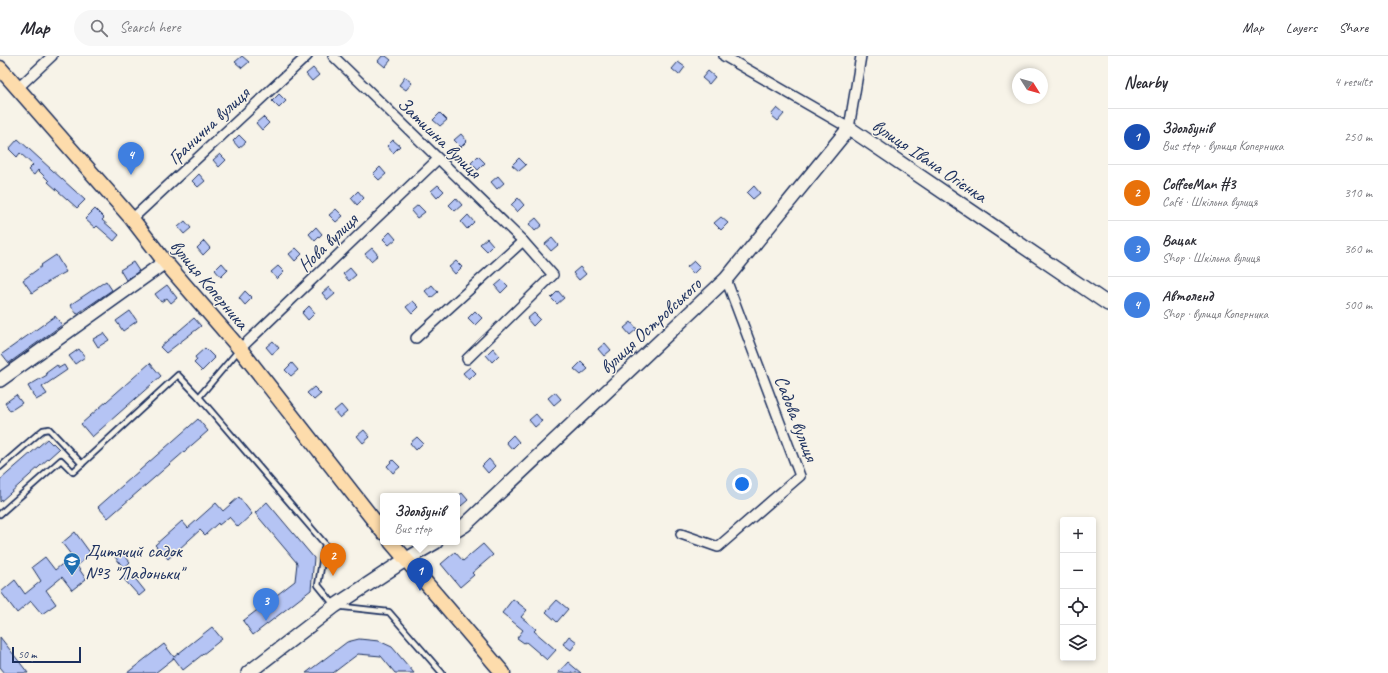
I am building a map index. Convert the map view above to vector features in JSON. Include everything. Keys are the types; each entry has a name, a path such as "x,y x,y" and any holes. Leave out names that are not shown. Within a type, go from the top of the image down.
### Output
{"main road":[{"name":"вулиця Коперника","path":"0,68 132,219 165,262 240,349 380,528"},
{"path":"393,545 503,673"}],"street":[{"path":"18,88 52,56"},
{"name":"Гранична вулиця","path":"132,219 308,56"},
{"name":"Затишна вулиця","path":"333,56 523,241 553,275 467,359"},
{"name":"вулиця Івана Огієнка","path":"724,56 849,128 1108,304"},
{"path":"849,128 861,56"},
{"name":"вулиця Островського","path":"460,528 726,279 849,128"},
{"name":"Нова вулиця","path":"240,349 438,159"},
{"path":"416,338 523,241"},
{"path":"0,380 165,262"},
{"name":"Садова вулиця","path":"681,534 718,547 800,476 726,279"},
{"path":"248,673 335,606 405,560 431,545"}],"lane":[{"path":"199,397 240,349"},
{"path":"0,514 61,460 73,472 178,375 199,397 325,544 318,585 335,606 389,612 442,673"},
{"path":"0,467 43,430 48,429 53,432 82,464"}],"building":[{"path":"242,56 249,62 242,68 235,62"},
{"path":"382,56 386,56 391,60 385,67 378,61"},
{"path":"678,62 685,67 679,75 672,69"},
{"path":"313,68 319,75 312,81 306,74"},
{"path":"708,71 715,77 709,84 702,78"},
{"path":"405,77 412,83 406,90 399,85"},
{"path":"279,94 286,101 279,108 272,101"},
{"path":"777,108 784,114 778,121 771,115"},
{"path":"440,113 447,120 440,126 433,120"},
{"path":"263,117 269,123 262,130 256,123"},
{"path":"461,134 467,141 461,147 454,140"},
{"path":"239,135 246,142 239,148 233,141"},
{"path":"18,139 85,200 77,208 48,182 49,181 38,170 34,175 28,170 33,165 20,153 17,157 9,149"},
{"path":"393,140 400,146 393,153 387,146"},
{"path":"220,154 226,160 219,167 213,160"},
{"path":"478,156 485,163 478,170 471,163"},
{"path":"519,158 526,165 519,171 512,165"},
{"path":"380,167 386,174 379,180 373,174"},
{"path":"199,174 205,181 198,187 192,181"},
{"path":"498,176 504,183 497,189 491,182"},
{"path":"438,185 444,191 437,198 431,191"},
{"path":"754,186 760,193 753,199 747,193"},
{"path":"358,191 364,198 357,205 351,198"},
{"path":"456,198 462,205 455,211 449,205"},
{"path":"518,198 524,205 517,212 511,205"},
{"path":"418,205 425,212 417,218 411,211"},
{"path":"95,209 104,218 102,220 119,235 114,241 97,226 95,228 85,219"},
{"path":"336,209 343,216 336,222 329,215"},
{"path":"468,215 474,222 467,229 461,222"},
{"path":"721,217 728,223 721,230 714,223"},
{"path":"536,218 542,225 535,231 529,224"},
{"path":"185,221 191,228 184,234 178,227"},
{"path":"316,227 322,234 315,241 309,234"},
{"path":"390,232 396,239 389,245 383,239"},
{"path":"487,238 493,245 487,251 480,244"},
{"path":"552,238 558,245 551,251 545,244"},
{"path":"204,241 210,248 203,255 197,248"},
{"path":"296,248 302,254 295,261 289,254"},
{"path":"372,248 378,255 371,261 365,254"},
{"path":"56,255 66,272 32,293 23,280"},
{"path":"456,261 462,267 455,274 449,267"},
{"path":"694,261 700,267 693,274 687,267"},
{"path":"133,262 139,271 126,280 120,270"},
{"path":"222,263 228,270 221,277 215,270"},
{"path":"278,266 284,272 277,279 271,272"},
{"path":"580,267 586,274 579,280 573,273"},
{"path":"350,268 356,275 349,281 343,274"},
{"path":"502,280 508,286 501,293 495,286"},
{"path":"106,281 112,290 77,314 70,305"},
{"path":"167,285 177,298 171,303 167,298 161,302 155,294"},
{"path":"432,285 438,292 431,298 425,291"},
{"path":"329,287 335,294 328,300 322,293"},
{"path":"245,291 252,298 245,305 239,298"},
{"path":"558,291 564,298 557,304 551,298"},
{"path":"413,301 419,307 412,314 406,307"},
{"path":"309,306 315,313 308,320 302,313"},
{"path":"130,311 137,321 123,331 116,321"},
{"path":"475,311 482,318 475,325 468,318"},
{"path":"534,313 540,319 533,326 527,319"},
{"path":"55,316 62,325 9,363 2,354"},
{"path":"194,318 201,326 166,353 160,347"},
{"path":"631,322 637,329 630,335 624,328"},
{"path":"104,333 109,340 98,347 93,339"},
{"path":"273,341 279,348 272,354 266,347"},
{"path":"605,343 611,350 604,356 598,349"},
{"path":"205,348 215,358 202,371 194,363 197,360 195,357"},
{"path":"493,348 499,355 492,362 486,355"},
{"path":"79,349 85,357 75,364 69,356"},
{"path":"581,362 588,369 581,375 574,369"},
{"path":"150,363 161,376 92,437 81,424"},
{"path":"292,363 298,370 291,376 285,370"},
{"path":"57,365 59,368 64,365 67,370 42,387 47,394 36,400 28,386 47,375 46,373"},
{"path":"470,367 476,373 469,380 463,373"},
{"path":"314,387 321,394 314,400 307,393"},
{"path":"555,392 561,399 554,405 548,398"},
{"path":"16,395 22,403 10,411 5,403"},
{"path":"341,405 347,412 340,418 334,411"},
{"path":"536,414 542,421 535,427 529,420"},
{"path":"198,419 208,431 108,518 98,507"},
{"path":"364,430 370,437 363,443 357,436"},
{"path":"513,435 519,442 512,449 506,442"},
{"path":"417,437 423,443 416,450 410,443"},
{"path":"47,439 59,449 0,502 0,480"},
{"path":"489,459 495,466 488,473 482,466"},
{"path":"393,460 400,467 393,473 387,466"},
{"path":"462,493 468,500 461,506 460,505 460,495"},
{"path":"239,497 252,514 238,527 229,517 219,525 218,523 205,535 200,530 168,559 155,545 182,521 188,528 216,503 223,511"},
{"path":"267,502 314,558 311,590 253,635 243,621 295,581 297,563 255,513"},
{"path":"75,532 91,554 77,566 86,579 72,590 62,577 46,590 56,604 42,614 31,601 17,613 1,592 15,580 25,594 41,581 32,567 45,557 55,570 72,556 62,543"},
{"path":"483,544 493,555 472,573 474,575 460,587 441,564 455,552 463,561"},
{"path":"121,551 130,562 124,568 115,557"},
{"path":"129,571 145,591 139,596 122,577"},
{"path":"513,599 527,610 521,617 536,629 534,631 556,650 547,660 526,642 524,643 517,638 523,630 502,613"},
{"path":"557,600 568,609 557,622 546,612"},
{"path":"212,627 222,639 183,670 174,658 155,673 127,673 164,644 174,657"},
{"path":"569,636 577,642 571,650 563,644"},
{"path":"0,637 28,673 5,673 0,667"},
{"path":"359,639 379,641 392,647 414,673 395,673 381,656 358,654 333,673 306,673 347,642"},
{"path":"568,662 581,673 558,673"}],"place":[{"name":"Автоленд","path":"131,175"},
{"name":"Дитячий садок №3 \"Ладоньки\"","path":"72,576"},
{"name":"CoffeeMan #3","path":"333,576"},
{"name":"Здолбунів","path":"420,591"},
{"name":"Вацак","path":"266,621"}]}
